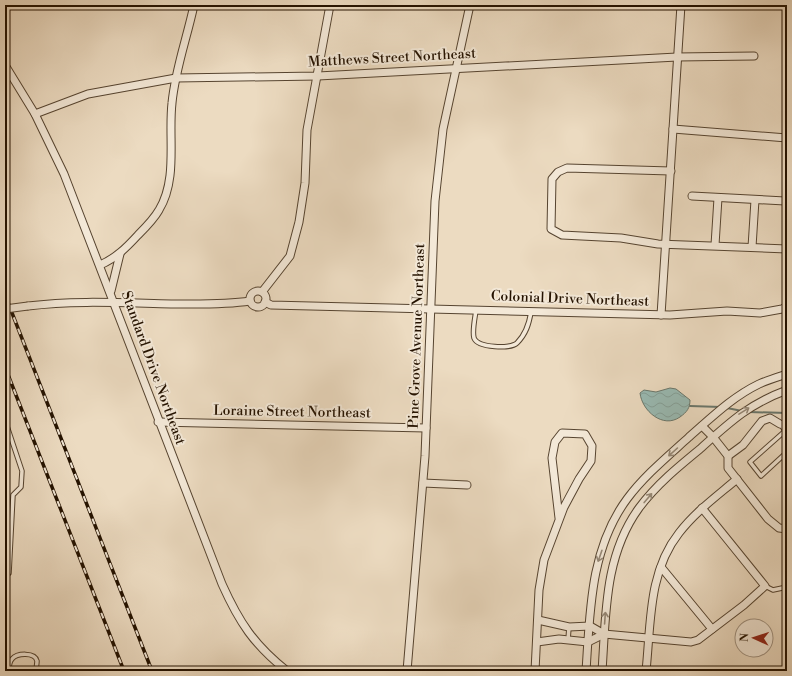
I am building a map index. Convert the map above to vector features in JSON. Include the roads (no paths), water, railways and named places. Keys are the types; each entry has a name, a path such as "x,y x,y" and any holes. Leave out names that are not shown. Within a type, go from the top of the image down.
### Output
{"street":[{"path":"100,265 120,254 159,210 167,192 171,168 172,103 176,78 194,5"},
{"path":"250,301 254,293 262,292 290,256 299,222 305,183 307,130 330,5"},
{"name":"Pine Grove Avenue Northeast","path":"407,671 423,483 435,202 443,129 455,68 470,5"},
{"name":"Colonial Drive Northeast","path":"265,302 271,305 661,314 671,171 680,5"},
{"name":"Matthews Street Northeast","path":"35,114 88,94 176,78 318,76 455,68 754,56"},
{"name":"Standard Drive Northeast","path":"5,65 35,114 64,174 111,291 113,303 158,422 234,611 249,636 274,661 287,671"},
{"path":"673,129 787,138"},
{"path":"671,171 567,168 558,172 552,179 551,229 562,235 621,238 666,244 787,249"},
{"path":"692,196 785,201"},
{"path":"715,245 718,198"},
{"path":"752,247 755,200"},
{"path":"111,291 120,254"},
{"path":"5,309 47,304 229,304 250,301 256,306 261,306 265,302 266,297 262,292"},
{"path":"661,314 689,314 727,310 760,313 782,309 787,306"},
{"path":"586,671 592,585 597,564 614,520 626,500 655,468 730,401 758,384 787,374"},
{"path":"602,671 608,587 612,568 628,527 639,509 660,484 739,414 765,398 787,390"},
{"path":"728,456 743,445 762,421 770,418 780,424"},
{"name":"Loraine Street Northeast","path":"158,422 426,428"},
{"path":"702,426 713,436 728,456 728,468 768,519 779,528 787,529"},
{"path":"535,671 539,590 544,560 559,518 579,479 591,461 592,446 585,434 562,433 555,442 552,458 559,518"},
{"path":"646,671 651,603 665,554 678,533 702,508 737,479"},
{"path":"423,483 467,485"},
{"path":"538,620 569,627 590,626 604,634 691,642 698,640 744,605 765,586 702,508"},
{"path":"661,567 712,629"},
{"path":"537,642 568,640 588,642 604,634"}],"lane":[{"path":"476,309 474,336 476,341 481,345 508,347 518,342 528,328 531,311"},
{"path":"5,420 22,471 21,487 13,495 9,573 5,573"},
{"path":"780,424 786,432 750,462 761,476 787,452"},
{"path":"765,586 776,590 787,587"},
{"path":"568,640 569,627"},
{"path":"9,671 11,660 14,656 21,654 30,655 35,658 37,661 36,671"}],"water":[{"path":"670,388 676,389 690,400 690,403 688,410 680,417 667,421 654,416 649,412 640,393 644,390 656,392"}],"waterway":[{"path":"690,406 721,407"},
{"path":"727,408 742,411"},
{"path":"749,412 787,413"}],"railway":[{"path":"5,295 152,671"},
{"path":"5,367 124,671"}]}
